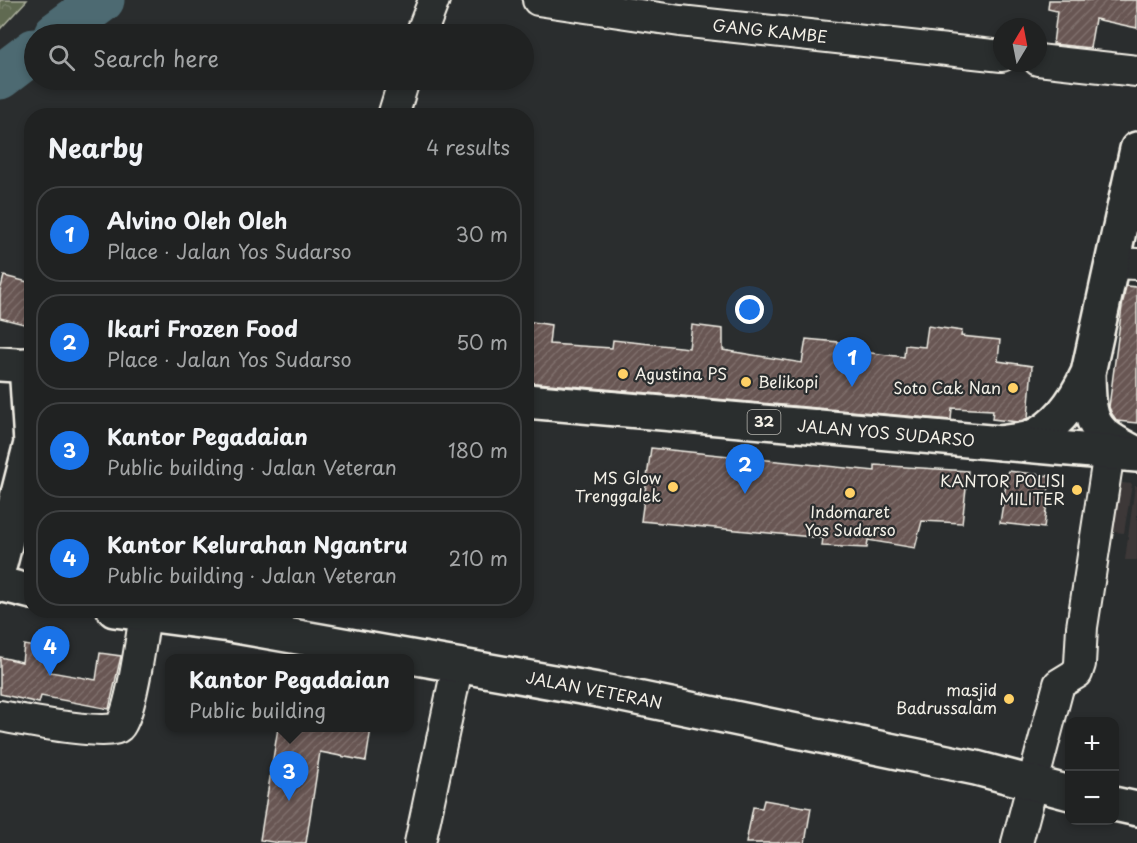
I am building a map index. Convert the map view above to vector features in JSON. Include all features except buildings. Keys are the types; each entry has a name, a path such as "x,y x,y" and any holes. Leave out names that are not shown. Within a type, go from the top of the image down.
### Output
{"main road":[{"path":"1002,443 1030,438 1054,422 1076,398 1088,373 1124,263 1137,149"},
{"path":"19,365 24,398"},
{"path":"1088,373 1089,408 1095,425 1128,454"},
{"name":"JALAN YOS SUDARSO","path":"534,402 1128,454"},
{"path":"0,564 24,470"},
{"path":"0,584 24,590"},
{"name":"JALAN VETERAN","path":"176,618 400,654"},
{"name":"JALAN VETERAN","path":"414,656 598,690 953,764 1065,792"},
{"path":"1119,805 1137,809"}],"street":[{"path":"425,24 434,0"},
{"name":"GANG KAMBE","path":"538,0 680,21 993,55"},
{"path":"1047,61 1137,71"},
{"path":"395,108 401,90"},
{"path":"1017,843 1059,684 1077,673 1080,664 1082,627 1128,454"},
{"path":"0,716 101,730 113,730 120,727 125,717 134,681 129,618"},
{"path":"420,843 458,664"}],"shaded area":[{"path":"1112,482 1132,484 1124,533 1105,531"},
{"path":"1135,486 1137,486 1137,560 1125,560"}],"green space":[{"path":"0,0 27,0 0,29"}],"waterway":[{"path":"70,24 102,0"},
{"path":"0,77 24,59"}],"place":[{"name":"Agustina PS","path":"623,374"},
{"name":"Belikopi","path":"746,382"},
{"name":"Alvino Oleh Oleh","path":"852,387"},
{"name":"Soto Cak Nan","path":"1013,388"},
{"name":"MS Glow Trenggalek","path":"673,487"},
{"name":"KANTOR POLISI MILITER","path":"1077,490"},
{"name":"Indomaret Yos Sudarso","path":"850,493"},
{"name":"Ikari Frozen Food","path":"745,494"},
{"name":"Kantor Kelurahan Ngantru","path":"50,676"},
{"name":"masjid Badrussalam","path":"1009,699"},
{"name":"Kantor Pegadaian","path":"289,801"}]}
